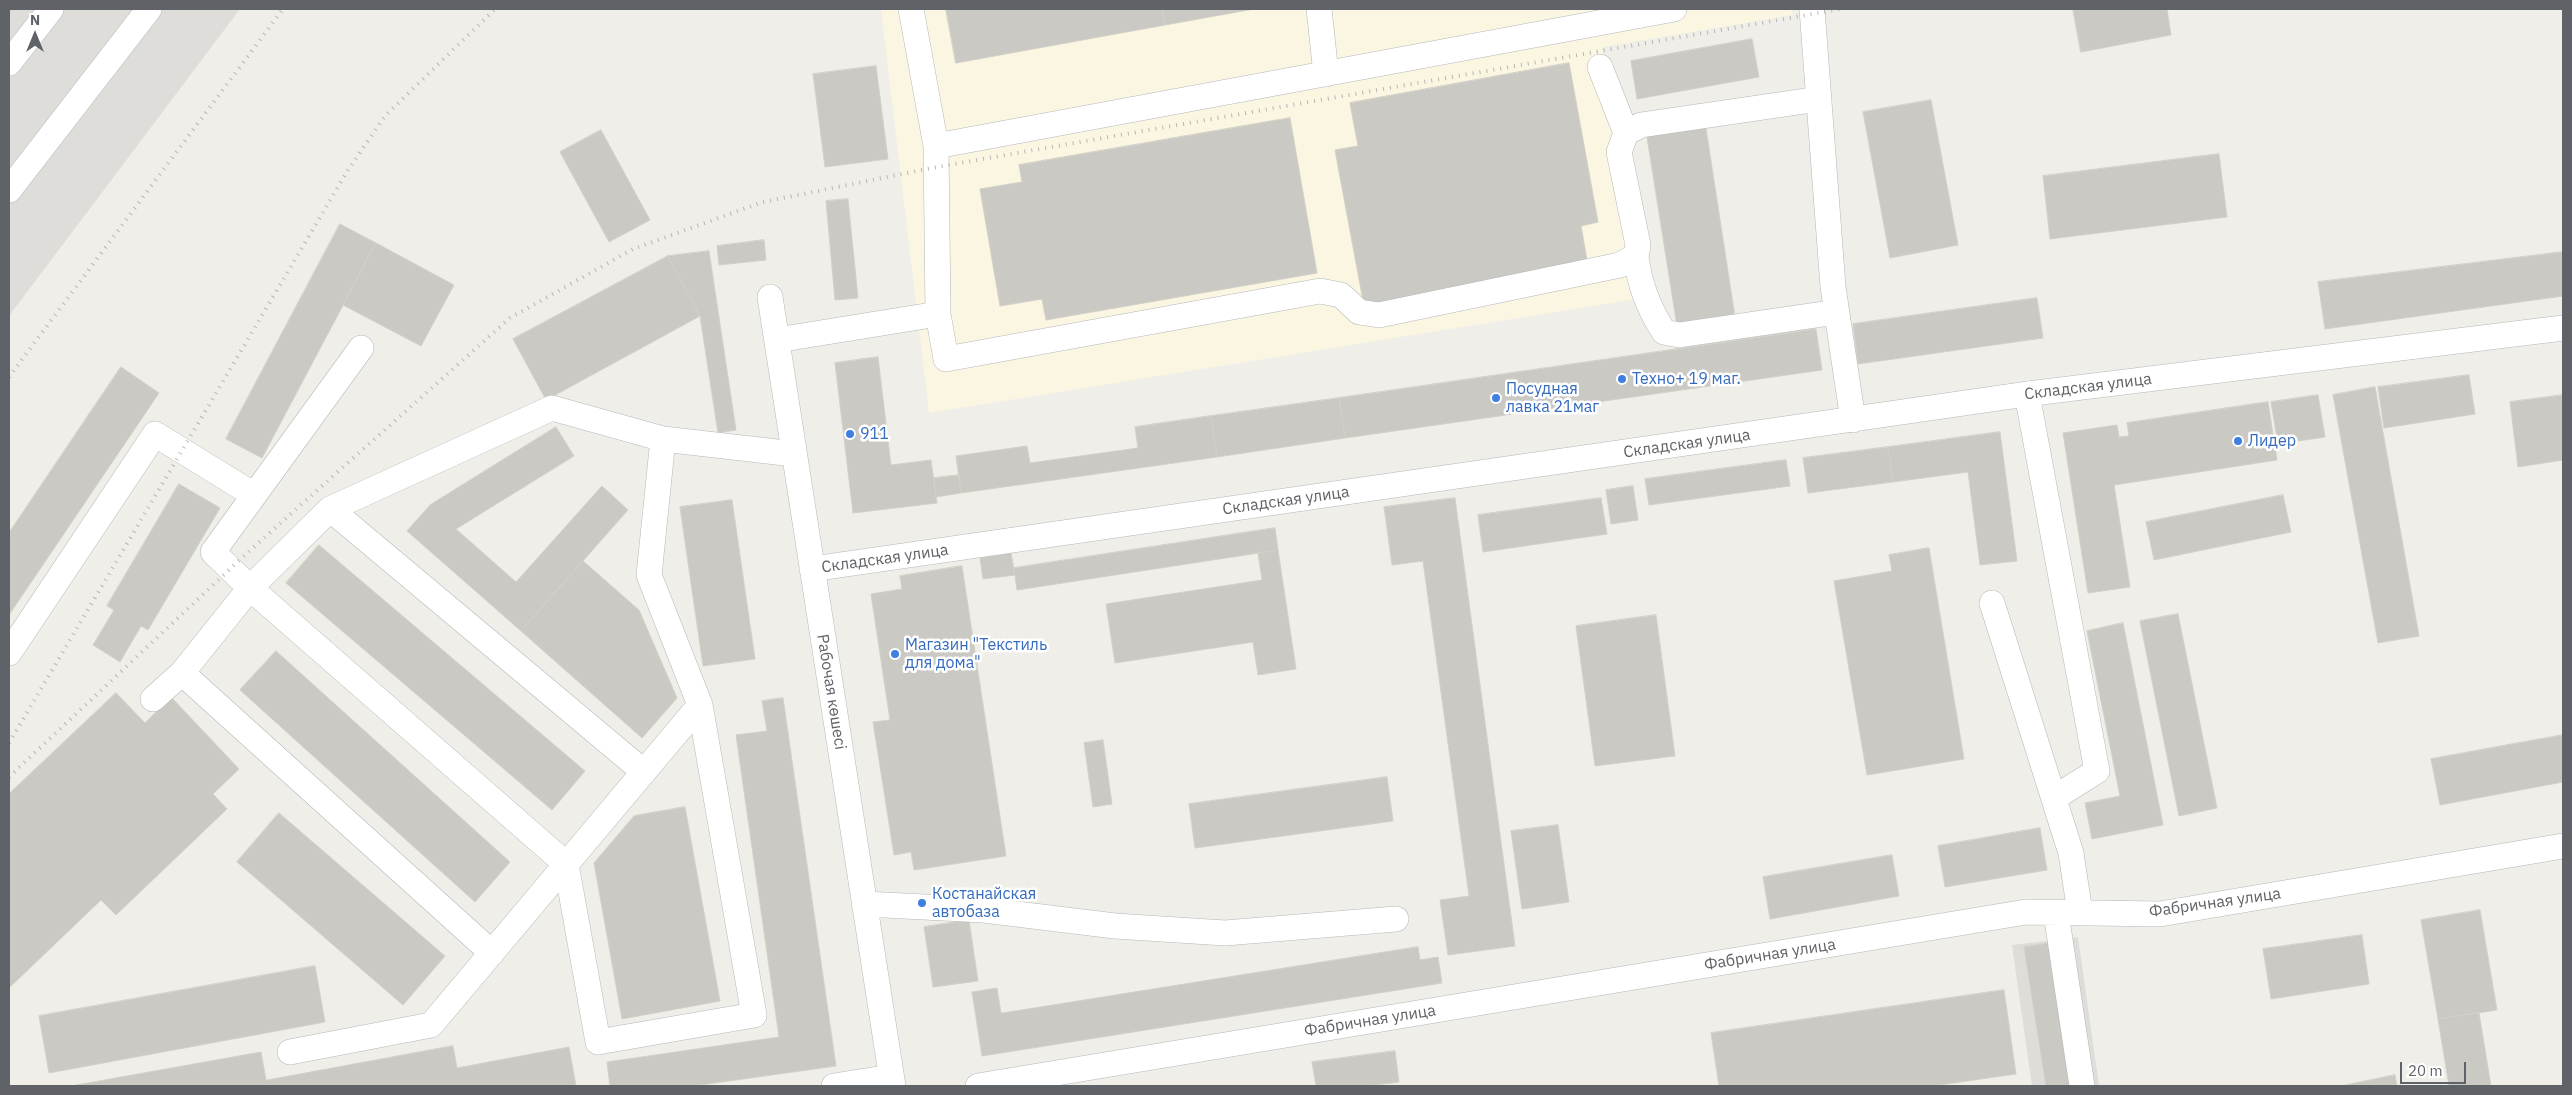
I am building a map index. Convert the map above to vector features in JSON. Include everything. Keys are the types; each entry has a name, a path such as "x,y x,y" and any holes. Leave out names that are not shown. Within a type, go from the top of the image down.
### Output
{"street":[{"path":"9,63 51,9"},
{"path":"9,190 149,9"},
{"path":"911,9 936,146 938,314 946,359 1320,291 1341,296 1359,312 1379,314 1620,265 1636,256"},
{"path":"1319,9 1326,74"},
{"path":"936,146 1674,9"},
{"path":"1812,9 1837,312 1853,420"},
{"path":"1600,67 1626,133"},
{"path":"1820,98 1641,125 1626,133 1619,152 1638,245 1636,256 1642,284 1655,318 1664,332 1679,335 1837,312"},
{"name":"Рабочая көшесі","path":"770,297 892,1082"},
{"path":"777,340 938,314"},
{"name":"Складская улица","path":"812,569 2027,394 2563,328"},
{"path":"361,348 213,552 250,588 566,864 598,1042 754,1015 700,705 649,575 663,439"},
{"path":"2027,394 2097,771 2054,798"},
{"path":"153,699 182,673 250,588 330,509 552,408 663,439 794,454"},
{"path":"9,653 155,434 254,495"},
{"path":"330,509 644,772"},
{"path":"1992,604 2071,853 2080,913"},
{"path":"182,673 492,953"},
{"path":"290,1052 432,1025 700,705"},
{"name":"Фабричная улица","path":"978,1086 2026,912 2160,914 2563,846"},
{"path":"864,904 984,910 1115,926 1225,933 1396,919"},
{"path":"2056,913 2082,1086"},
{"path":"834,1086 892,1082"}],"shaded area":[{"path":"9,9 240,9 9,316"},
{"path":"881,9 1792,9 1793,15 1602,47 1655,296 929,413"},
{"path":"2078,937 2099,1086 2032,1086 2012,945"}],"building":[{"path":"946,9 1162,9 1165,25 956,63"},
{"path":"1162,9 1254,9 1165,25"},
{"path":"2073,9 2167,9 2171,35 2081,52"},
{"path":"1752,39 1759,77 1637,99 1631,61"},
{"path":"1569,63 1598,222 1581,226 1588,266 1364,306 1335,150 1358,146 1350,103"},
{"path":"876,66 888,159 825,167 813,74"},
{"path":"1931,100 1958,245 1890,258 1863,112"},
{"path":"1290,118 1317,273 1046,320 1042,299 1000,306 980,189 1022,182 1019,165"},
{"path":"1705,122 1735,317 1677,326 1646,131"},
{"path":"601,130 650,220 609,242 560,152"},
{"path":"2219,154 2227,217 2050,239 2043,176"},
{"path":"848,199 858,298 835,300 826,201"},
{"path":"340,224 376,243 262,458 226,439"},
{"path":"764,240 766,260 719,265 717,246"},
{"path":"376,243 454,285 421,346 343,305"},
{"path":"709,251 736,430 718,433 700,316 668,256"},
{"path":"2563,252 2563,296 2325,329 2318,282"},
{"path":"668,256 700,316 546,400 513,339"},
{"path":"2037,298 2043,338 1858,364 1853,324"},
{"path":"1816,329 1822,370 1345,438 1339,398"},
{"path":"878,357 891,465 931,460 937,503 853,513 835,363"},
{"path":"121,367 159,393 9,615 9,533"},
{"path":"2469,375 2475,414 2384,428 2378,387"},
{"path":"2375,387 2419,636 2378,643 2333,395"},
{"path":"2318,395 2325,437 2278,444 2271,402"},
{"path":"2563,395 2563,460 2518,467 2510,402"},
{"path":"1339,398 1345,438 1217,457 1211,416"},
{"path":"2268,402 2277,460 2114,485 2130,587 2088,593 2063,433 2117,425 2119,437 2129,436 2127,423"},
{"path":"1211,416 1217,457 961,493 956,456 1027,446 1030,463 1138,448 1135,427"},
{"path":"556,427 574,456 456,529 516,582 602,486 628,510 521,631 407,531 430,505"},
{"path":"2000,432 2017,561 1980,565 1968,472 1893,482 1888,447"},
{"path":"1888,447 1893,482 1808,493 1803,458"},
{"path":"1786,460 1790,486 1649,505 1645,479"},
{"path":"959,475 961,493 936,497 934,478"},
{"path":"179,484 220,508 148,630 141,626 120,662 93,645 114,610 107,606"},
{"path":"1633,486 1638,520 1611,524 1606,490"},
{"path":"2283,495 2291,532 2154,560 2146,522"},
{"path":"1455,498 1515,946 1448,955 1440,900 1469,896 1423,561 1392,565 1384,507"},
{"path":"1601,498 1607,534 1483,552 1478,515"},
{"path":"732,500 755,659 703,666 680,507"},
{"path":"1275,528 1278,550 1017,590 1014,568"},
{"path":"319,545 585,771 552,810 286,583"},
{"path":"1929,548 1964,759 1867,775 1834,581 1892,571 1889,555"},
{"path":"1278,550 1296,669 1258,675 1253,642 1115,663 1106,604 1262,580 1258,553"},
{"path":"1011,553 1015,575 983,579 980,558"},
{"path":"583,561 639,610 677,698 642,738 521,631"},
{"path":"962,566 1006,856 914,870 911,852 894,855 873,722 890,720 871,594 902,589 900,576"},
{"path":"2178,614 2217,808 2179,816 2140,621"},
{"path":"1656,615 1675,756 1595,766 1576,626"},
{"path":"2123,623 2163,825 2092,839 2085,803 2120,796 2087,631"},
{"path":"276,651 510,862 475,902 240,690"},
{"path":"116,693 145,723 171,697 239,769 213,794 227,809 116,915 101,900 9,988 9,794"},
{"path":"783,698 836,1066 693,1086 610,1086 607,1062 779,1037 736,735 767,731 762,701"},
{"path":"2563,735 2563,782 2440,805 2431,759"},
{"path":"1103,740 1112,804 1093,807 1084,743"},
{"path":"1387,777 1393,821 1195,848 1189,804"},
{"path":"685,807 720,1001 622,1019 594,863 634,816"},
{"path":"279,813 445,956 403,1005 237,862"},
{"path":"1558,825 1569,902 1522,909 1511,831"},
{"path":"2040,828 2047,870 1945,887 1938,846"},
{"path":"1892,855 1899,896 1770,919 1763,877"},
{"path":"2480,910 2497,1010 2438,1019 2421,920"},
{"path":"969,920 978,981 933,987 924,927"},
{"path":"2362,935 2369,984 2271,999 2263,949"},
{"path":"2051,943 2074,1086 2046,1086 2024,947"},
{"path":"1418,947 1420,960 1438,957 1442,983 982,1056 972,992 997,988 1001,1013"},
{"path":"315,966 325,1022 49,1073 39,1016"},
{"path":"2004,990 2016,1074 1932,1086 1719,1086 1711,1033"},
{"path":"2479,1013 2491,1086 2449,1086 2438,1019"},
{"path":"453,1046 457,1068 569,1047 576,1086 71,1086 261,1052 266,1080"},
{"path":"1395,1051 1399,1082 1367,1086 1316,1086 1312,1062"},
{"path":"2395,1075 2397,1086 2341,1086"}],"railway":[{"path":"9,377 283,9"},
{"path":"9,743 348,170 385,116 495,9"},
{"path":"9,777 247,553 510,318 633,249 763,202 937,167 1841,9"}],"place":[{"name":"Техно+ 19 маг.","path":"1622,379"},
{"name":"Посудная лавка 21маг","path":"1496,398"},
{"name":"911","path":"850,434"},
{"name":"Лидер","path":"2238,441"},
{"name":"Магазин \"Текстиль для дома\"","path":"895,654"},
{"name":"Костанайская автобаза","path":"922,903"}]}
